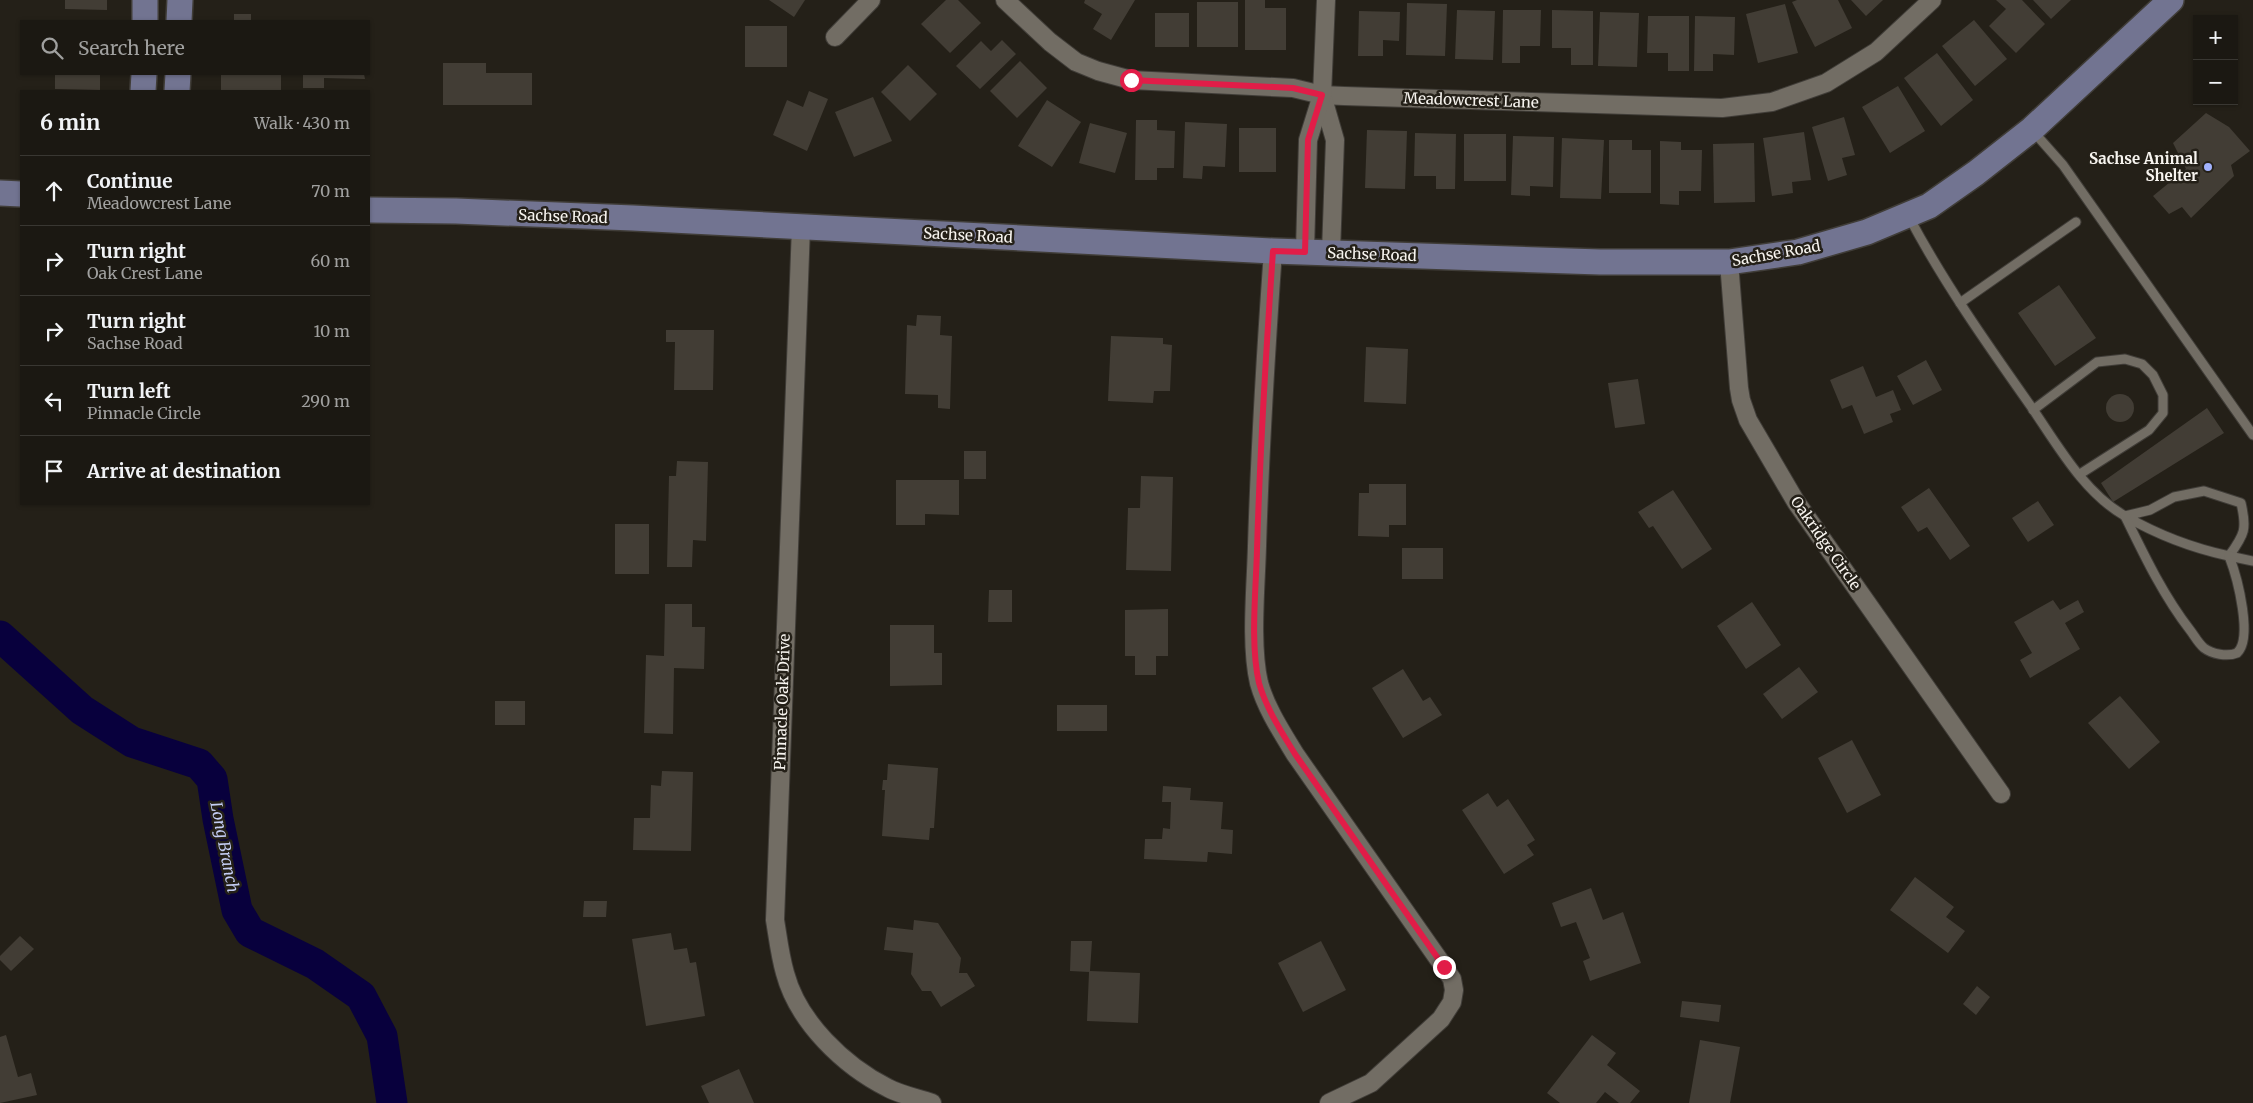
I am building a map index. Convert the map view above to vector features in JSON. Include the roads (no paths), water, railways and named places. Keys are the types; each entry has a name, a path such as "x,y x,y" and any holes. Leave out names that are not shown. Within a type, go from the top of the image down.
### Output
{"main road":[{"path":"144,20 145,0"},
{"path":"179,20 180,0"},
{"name":"Sachse Road","path":"370,210 456,211 1273,251 1600,262 1729,262 1798,252 1868,232 1929,206 2032,130 2172,0"},
{"path":"143,90 144,75"},
{"path":"177,90 178,75"},
{"path":"0,193 20,194"}],"street":[{"path":"835,37 871,0"},
{"name":"Meadowcrest Lane","path":"1005,0 1076,62 1098,71 1131,80 1293,88 1322,95 1722,108 1772,102 1826,83 1876,52 1932,0"},
{"path":"1305,252 1308,140 1322,95 1326,0"},
{"path":"1322,95 1335,140 1331,252"},
{"name":"Pinnacle Oak Drive","path":"800,227 775,920 785,974 797,1002 813,1025 836,1051 875,1080 889,1089 932,1103"},
{"path":"1273,251 1262,424 1256,575 1256,652 1260,683 1274,719 1295,754 1452,978 1454,990 1452,1002 1441,1019 1371,1083 1329,1103"},
{"name":"Oakridge Circle","path":"1729,262 1739,388 1748,420 1796,502 2001,794"}],"lane":[{"path":"2032,130 2063,165 2253,435"},
{"path":"1908,214 1932,260 1960,303 2033,410 2080,474 2107,506 2147,529 2174,540 2208,552 2253,561"},
{"path":"1960,303 2076,222"},
{"path":"2033,410 2097,362 2125,359 2142,364 2153,375 2163,394 2163,413 2149,430 2080,474"},
{"path":"2125,516 2150,510 2174,497 2204,491 2241,503 2246,523 2241,540 2229,556"},
{"path":"2125,516 2147,562 2193,634 2204,648 2217,654 2233,655 2243,651 2251,636 2253,624 2249,605 2229,556"}],"waterway":[{"name":"Long Branch","path":"0,636 82,710 132,742 199,764 212,779 218,819 237,910 250,932 315,964 361,996 382,1036 392,1103"}],"place":[{"name":"Sachse Animal Shelter","path":"2208,167"}]}
